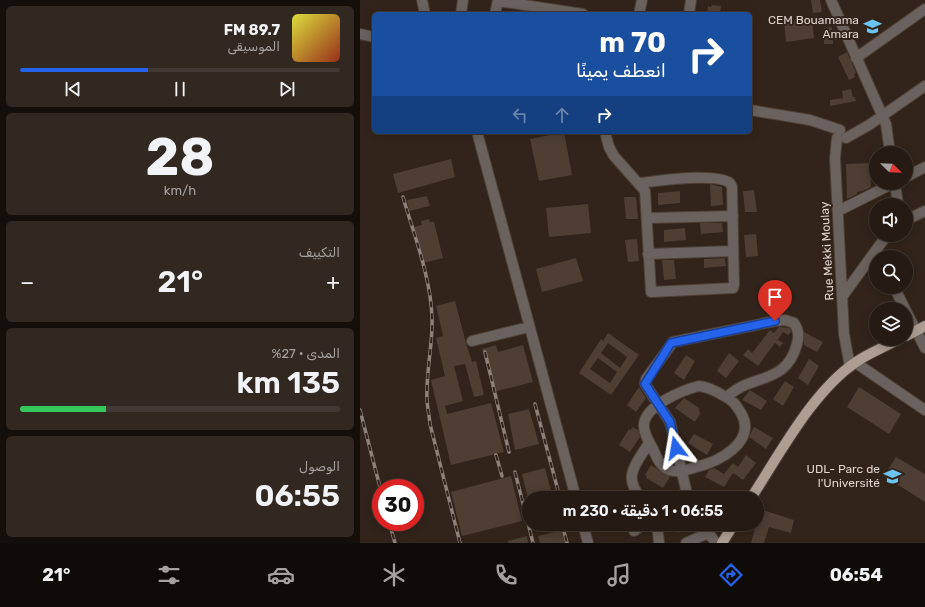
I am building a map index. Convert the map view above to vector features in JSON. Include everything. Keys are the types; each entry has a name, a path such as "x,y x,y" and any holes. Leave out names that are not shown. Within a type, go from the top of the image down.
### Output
{"main road":[{"path":"756,491 802,419 833,382 853,365 887,346"},
{"path":"722,543 730,531"}],"street":[{"path":"422,0 425,12"},
{"path":"461,12 463,0"},
{"path":"495,12 498,0 572,12"},
{"path":"639,12 642,0"},
{"path":"689,12 691,0"},
{"path":"831,0 887,128 889,146"},
{"path":"856,58 925,9"},
{"path":"360,34 372,37"},
{"path":"752,110 817,122 841,135 863,128 925,86"},
{"path":"478,134 574,491"},
{"path":"606,134 609,147 614,156 645,191 650,288 652,292 732,289 734,285 732,187 728,181 701,178 639,183"},
{"name":"Rue Mekki Moulay","path":"841,135 836,167 842,298 844,334 853,365"},
{"path":"913,173 925,167"},
{"path":"838,211 880,190"},
{"path":"913,217 925,211"},
{"path":"647,218 733,216"},
{"path":"648,254 733,251"},
{"path":"842,298 869,264"},
{"path":"683,491 681,471 670,422 645,383 672,342 775,321 785,320 794,323 798,332 796,346 793,354 782,369 769,378 745,385 728,397"},
{"path":"913,320 920,328 925,348"},
{"path":"472,341 529,327"},
{"path":"853,365 925,410"},
{"path":"699,386 714,390 728,397 734,402 745,422 742,434 736,446 719,460 681,471 673,471 662,466 649,443 644,424 649,411 659,404 688,389 699,386"},
{"path":"636,491 630,480 636,465 649,443"},
{"path":"585,531 588,543"},
{"path":"658,531 659,543"},
{"path":"686,543 701,531"},
{"path":"707,531 716,543"}],"building":[{"path":"811,0 820,0 822,12 813,13"},
{"path":"712,5 721,6 720,12 707,12 708,6 711,7"},
{"path":"812,18 814,38 786,42 784,22"},
{"path":"832,27 833,44 824,44 824,28"},
{"path":"847,52 856,73 854,74 855,77 849,80 838,57"},
{"path":"851,89 853,97 855,97 856,101 830,106 830,100 843,98 842,91"},
{"path":"554,134 564,134 572,175 539,181 530,139"},
{"path":"451,159 455,177 398,193 393,174"},
{"path":"869,163 869,188 857,192 857,194 847,199 846,164"},
{"path":"710,184 722,187 723,205 711,206"},
{"path":"754,190 757,212 745,212 743,191"},
{"path":"680,191 680,203 658,205 658,193"},
{"path":"427,196 430,206 409,211 407,200"},
{"path":"624,197 636,197 638,219 626,219"},
{"path":"588,204 591,233 549,237 546,208"},
{"path":"429,219 430,222 434,222 443,258 424,263 414,227 422,225 421,221"},
{"path":"700,223 722,223 723,232 701,234"},
{"path":"685,228 686,240 664,242 664,230"},
{"path":"756,234 758,256 746,257 744,235"},
{"path":"637,239 639,261 628,262 625,240"},
{"path":"576,258 583,281 542,292 536,269"},
{"path":"725,258 726,266 704,268 704,259"},
{"path":"662,260 674,260 676,279 664,280"},
{"path":"455,301 472,362 476,361 484,395 474,397 465,364 454,366 463,401 445,406 447,414 491,403 504,452 451,465 431,380 445,376 436,338 443,336 436,306"},
{"path":"779,327 790,328 791,332 788,335 783,332 778,340 783,343 780,347 775,343 758,366 743,355 748,349 752,353 770,330 774,333"},
{"path":"804,332 823,342 817,352 804,345"},
{"path":"608,333 639,355 611,395 579,373 601,339 603,341","holes":["608,343 627,357 620,368 601,353","598,358 617,372 610,383 590,369"]},
{"path":"496,345 498,352 523,345 533,382 493,392 482,349"},
{"path":"729,353 739,361 726,378 717,371"},
{"path":"686,355 695,361 684,380 674,373"},
{"path":"809,359 819,366 808,385 798,378"},
{"path":"785,381 794,387 783,406 773,399"},
{"path":"639,387 646,398 636,412 627,405"},
{"path":"859,387 901,414 889,434 847,407"},
{"path":"750,390 767,401 761,410 742,400"},
{"path":"684,398 699,408 700,414 695,422 675,408"},
{"path":"529,409 539,444 515,450 508,414"},
{"path":"632,427 638,430 640,437 630,452 619,445 629,429 631,430"},
{"path":"754,427 773,438 766,449 749,437"},
{"path":"694,434 713,444 707,455 688,443"},
{"path":"746,455 756,463 743,480 733,473 724,487 705,477 709,470 714,468 724,474 733,463 738,467"},
{"path":"896,457 925,474 925,502 884,476"},
{"path":"651,465 670,477 663,488 646,478 647,476 645,475"},
{"path":"545,468 551,491 526,491 522,474"},
{"path":"511,476 522,521 462,536 451,492"},
{"path":"764,510 794,520 791,533 769,527 764,543 751,543 754,531 764,531"},
{"path":"562,531 565,543 540,543 538,536"},
{"path":"527,536 528,543 508,543 508,541"}],"railway":[{"path":"403,197 429,288 432,327 427,382 428,408 430,424 460,543"},
{"path":"485,352 509,452"},
{"path":"535,404 558,491"},
{"path":"360,410 378,479"},
{"path":"496,455 502,476"},
{"path":"515,472 533,543"},
{"path":"392,531 395,543"},
{"path":"564,531 567,543"}],"place":[{"name":"CEM Bouamama Amara","path":"872,27"},
{"name":"UDL- Parc de l'Université","path":"893,476"}],"route":[{"path":"676,448 670,422 645,384 646,379 671,343 775,321"}]}
